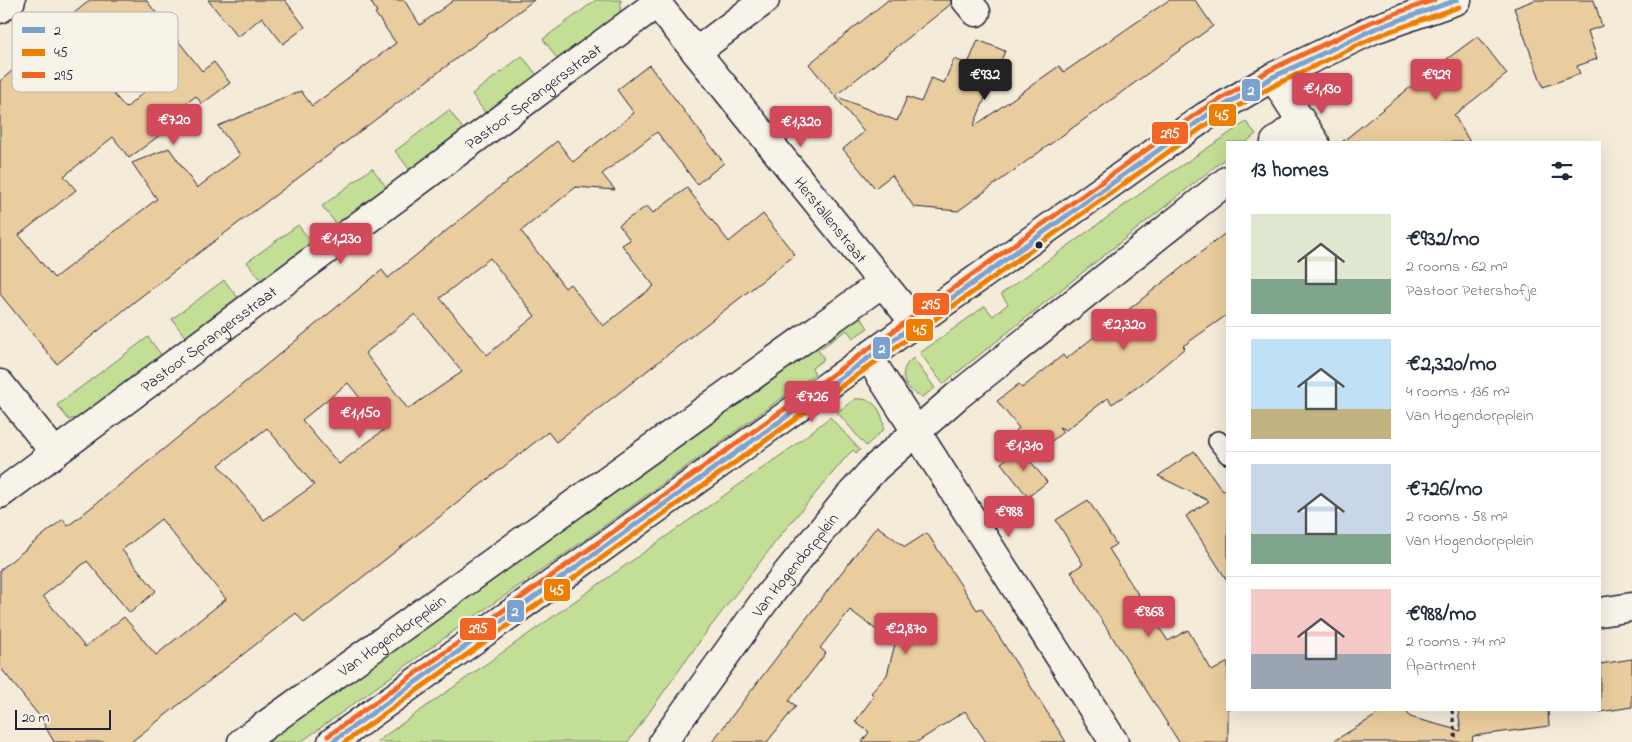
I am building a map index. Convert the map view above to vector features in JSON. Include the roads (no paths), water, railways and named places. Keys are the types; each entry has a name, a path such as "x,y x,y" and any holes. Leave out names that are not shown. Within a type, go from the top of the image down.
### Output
{"street":[{"path":"0,9 11,0"},
{"path":"696,52 765,0"},
{"path":"332,742 868,356 1206,116 1273,76 1374,29 1458,0"},
{"name":"Herstallenstraat","path":"656,1 915,323"},
{"name":"Pastoor Sprangersstraat","path":"0,494 656,1"},
{"path":"1273,76 1308,132 1278,141"},
{"name":"Van Hogendorpplein","path":"662,742 766,600 875,468 956,397 1226,182"},
{"name":"Van Hogendorpplein","path":"242,742 882,283"},
{"path":"868,356 1114,742"},
{"path":"0,384 55,453"},
{"path":"1601,612 1632,607"}]}
